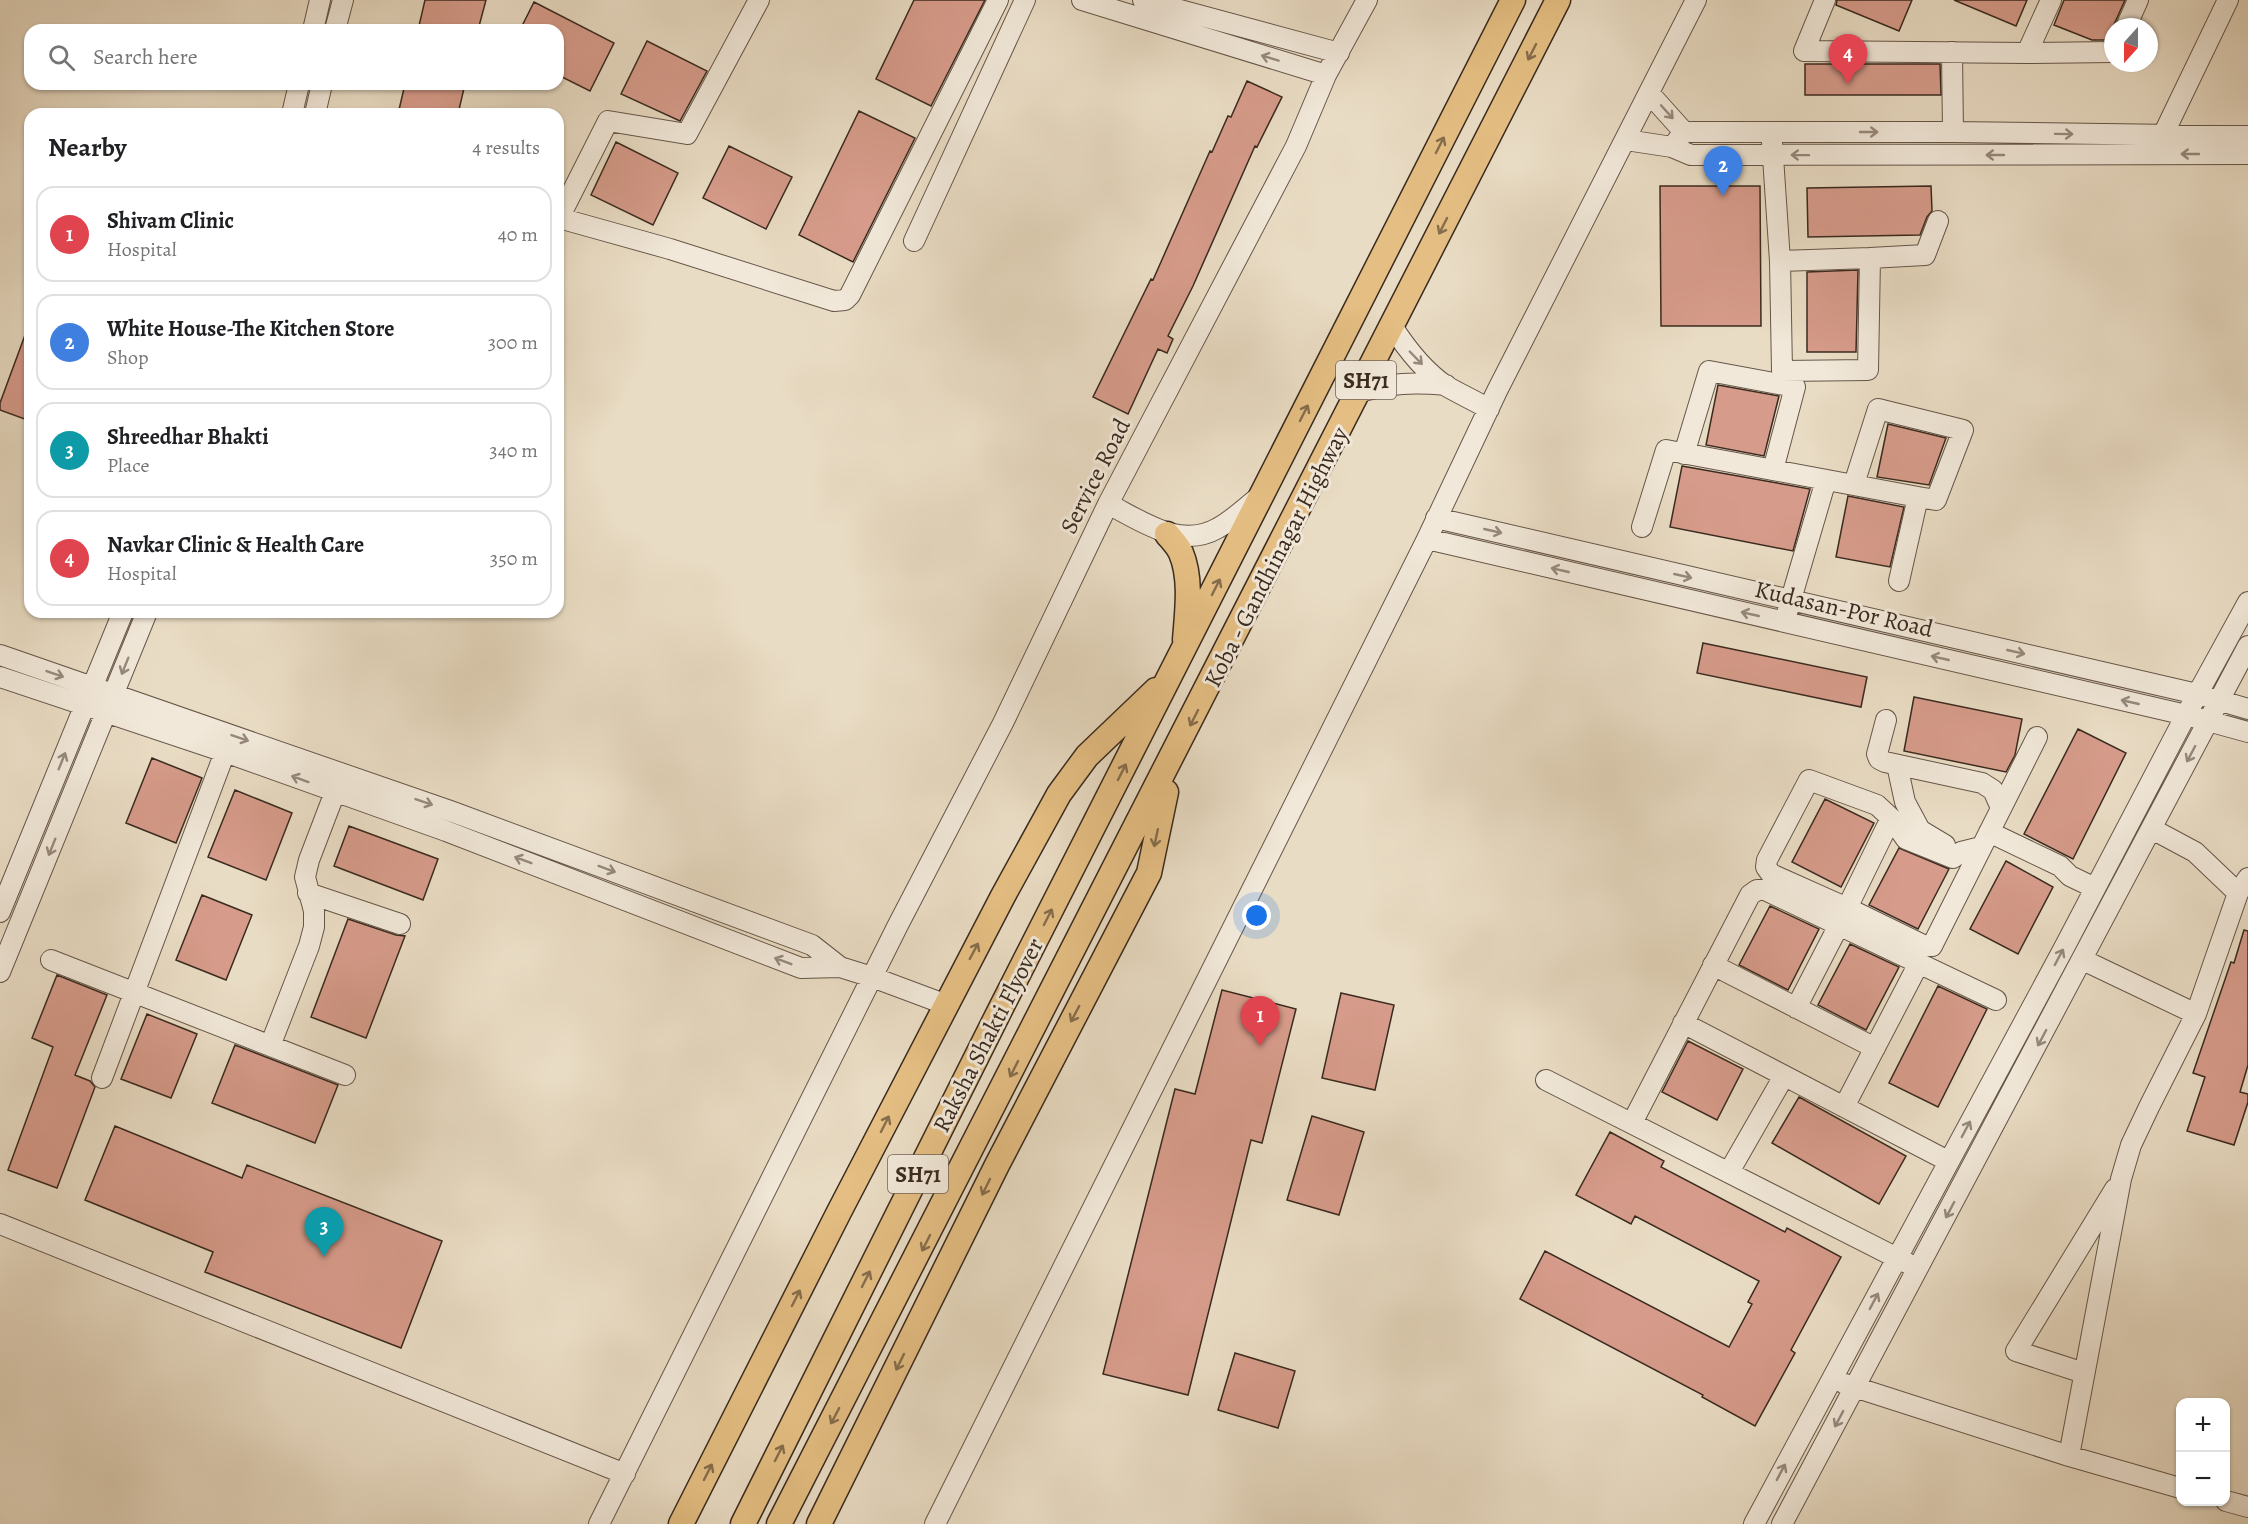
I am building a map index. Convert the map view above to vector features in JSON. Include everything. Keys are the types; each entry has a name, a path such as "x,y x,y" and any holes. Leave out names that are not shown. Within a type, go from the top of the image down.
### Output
{"main road":[{"name":"SH71","path":"1170,676 1513,0"},
{"name":"Koba - Gandhinagar Highway","path":"1173,760 1558,0"},
{"path":"1167,534 1180,551 1186,573 1185,648"},
{"name":"Raksha Shakti Flyover","path":"743,1524 1170,676"},
{"path":"681,1524 947,1005 1059,794 1087,756 1170,676"},
{"name":"Raksha Shakti Flyover","path":"779,1524 1173,760"},
{"path":"819,1524 997,1164 1149,873 1173,760"}],"street":[{"path":"314,24 320,0"},
{"path":"337,24 343,0"},
{"path":"564,208 608,121 687,134 759,0"},
{"path":"564,219 670,249 834,301 845,300 850,295 998,0"},
{"path":"914,241 1025,0"},
{"path":"1082,0 1339,53"},
{"path":"1143,0 1159,15 1326,75"},
{"name":"Service Road","path":"599,1524 872,976 1003,723 1108,504 1296,146 1326,75 1367,0"},
{"path":"935,1524 1427,539 1489,409 1696,0"},
{"path":"1825,0 1804,51 2104,52"},
{"path":"2027,53 2051,0"},
{"path":"2130,18 2138,0"},
{"path":"2163,135 2228,0"},
{"path":"1952,52 1953,132"},
{"path":"293,108 298,90"},
{"path":"316,108 321,90"},
{"path":"1649,93 1691,155 2248,154"},
{"path":"1626,140 1678,139 1773,132 2248,136"},
{"path":"1773,132 1772,154 1780,261 1782,371 1868,370 1870,258"},
{"path":"1780,261 1925,255 1938,220"},
{"path":"1392,326 1404,345 1419,362 1446,385 1489,409"},
{"path":"1684,454 1709,371 1795,387 1773,470"},
{"path":"1360,392 1387,384 1413,382 1446,385"},
{"path":"1642,527 1666,450 1936,500 1963,430 1878,409 1854,484"},
{"path":"1785,622 1826,480"},
{"path":"1108,504 1167,534 1185,536 1204,534 1216,529 1264,493"},
{"path":"1899,581 1918,497"},
{"name":"Kudasan-Por Road","path":"1436,518 2197,694 2248,709"},
{"name":"Kudasan-Por Road","path":"1427,539 2209,720 2248,732"},
{"path":"1605,580 1611,559"},
{"path":"1754,1524 2248,602"},
{"path":"0,912 121,618"},
{"path":"0,972 145,618"},
{"path":"1782,1524 2248,646"},
{"path":"0,656 453,812 812,945 840,968"},
{"path":"0,676 225,752 446,831 801,968 840,968 872,976 947,1005"},
{"path":"1886,720 1876,754 1879,759 1982,783 1993,790 2001,808"},
{"path":"1632,1123 1750,895 1757,890 1765,890 1925,946 1932,946 2037,737"},
{"path":"102,1078 225,752"},
{"path":"1897,765 1905,802 1920,830 1961,852"},
{"path":"1996,1000 1919,963 1771,874 1766,867 1767,860 1809,780 1877,805 1891,818 1906,839 1953,858 1985,841 2060,866 2070,876 2095,888"},
{"path":"270,1046 309,946 314,927 314,911 305,878 309,860 335,792"},
{"path":"1796,1008 1891,818"},
{"path":"2068,1456 2121,1179 2131,1145 2196,1014 2243,885 2195,852 2152,829"},
{"path":"308,893 400,924"},
{"path":"51,960 345,1076"},
{"path":"2083,960 2196,1014"},
{"path":"1844,1107 1919,963"},
{"path":"1713,965 1875,1048"},
{"path":"1683,1023 1948,1161"},
{"path":"1729,1172 1784,1076"},
{"path":"1546,1080 1918,1269"},
{"path":"2084,1373 2016,1351 2121,1179"},
{"path":"0,1224 625,1474"},
{"path":"1831,1379 2068,1456 2176,1487"},
{"path":"2230,1502 2248,1507"}],"building":[{"path":"425,0 486,0 480,24 419,24"},
{"path":"914,0 985,0 931,106 876,79"},
{"path":"1837,0 1912,0 1899,31 1836,5"},
{"path":"1954,0 2027,0 2016,26"},
{"path":"2064,0 2125,0 2117,18 2104,18 2104,40 2092,40 2054,25"},
{"path":"534,2 614,43 590,91 564,78 564,24 523,24"},
{"path":"647,41 707,71 680,121 621,94"},
{"path":"1805,64 1940,64 1941,95 1805,95"},
{"path":"1247,81 1282,97 1257,147 1255,146 1193,286 1168,336 1173,339 1167,353 1158,349 1128,414 1093,397 1151,279 1153,280 1210,151 1212,152 1228,116 1231,117"},
{"path":"404,90 464,90 459,108 399,108"},
{"path":"859,111 915,138 853,262 799,235"},
{"path":"616,142 678,173 653,225 591,195"},
{"path":"729,146 792,177 766,229 703,198"},
{"path":"1660,186 1760,186 1761,326 1661,326"},
{"path":"1931,186 1932,211 1920,235 1808,237 1807,188"},
{"path":"1858,270 1856,352 1807,352 1807,272"},
{"path":"24,338 24,419 0,410 0,403"},
{"path":"1718,385 1779,396 1764,456 1706,445"},
{"path":"1888,424 1946,438 1929,485 1877,477"},
{"path":"1682,466 1810,489 1793,551 1670,527"},
{"path":"1848,496 1904,507 1890,567 1836,557"},
{"path":"1703,643 1867,677 1861,707 1697,673"},
{"path":"1914,697 2022,719 2015,755 2006,772 1904,751"},
{"path":"2078,729 2126,753 2073,859 2024,834"},
{"path":"152,758 202,778 176,843 126,823"},
{"path":"235,790 292,813 266,880 208,857"},
{"path":"1825,799 1874,823 1841,887 1792,862"},
{"path":"349,826 438,859 423,900 334,866"},
{"path":"1899,848 1949,869 1918,929 1869,905"},
{"path":"2006,861 2053,887 2018,954 1970,929"},
{"path":"202,895 252,915 226,980 176,960"},
{"path":"1770,906 1819,929 1788,990 1739,965"},
{"path":"348,919 405,936 366,1038 311,1017"},
{"path":"2244,930 2248,931 2248,1065 2240,1092 2248,1094 2248,1102 2234,1145 2187,1131 2205,1077 2193,1073"},
{"path":"1850,944 1899,967 1866,1030 1818,1005"},
{"path":"57,975 107,995 75,1075 90,1081 95,1087 57,1188 8,1170 53,1047 32,1038"},
{"path":"1938,986 1987,1009 1938,1107 1889,1083"},
{"path":"1222,990 1296,1009 1262,1143 1251,1140 1188,1395 1103,1374 1175,1089 1195,1094"},
{"path":"1341,993 1394,1005 1375,1090 1322,1078"},
{"path":"147,1014 197,1034 171,1098 121,1079"},
{"path":"1688,1041 1743,1069 1717,1120 1662,1092"},
{"path":"235,1045 338,1085 315,1143 212,1103"},
{"path":"1799,1097 1906,1156 1879,1204 1772,1143"},
{"path":"1312,1116 1364,1132 1339,1215 1287,1200"},
{"path":"115,1126 242,1178 247,1165 442,1241 401,1348 205,1272 213,1252 85,1200"},
{"path":"1610,1132 1664,1161 1661,1167 1785,1232 1787,1228 1841,1257 1791,1350 1795,1353 1755,1426 1702,1397 1703,1395 1520,1299 1545,1251 1729,1347 1752,1304 1748,1302 1759,1281 1635,1216 1631,1224 1576,1195"},
{"path":"1235,1353 1295,1371 1278,1428 1218,1410"}],"place":[{"name":"Navkar Clinic & Health Care","path":"1848,84"},
{"name":"White House-The Kitchen Store","path":"1723,196"},
{"name":"Shivam Clinic","path":"1260,1046"},
{"name":"Shreedhar Bhakti","path":"324,1257"}]}
